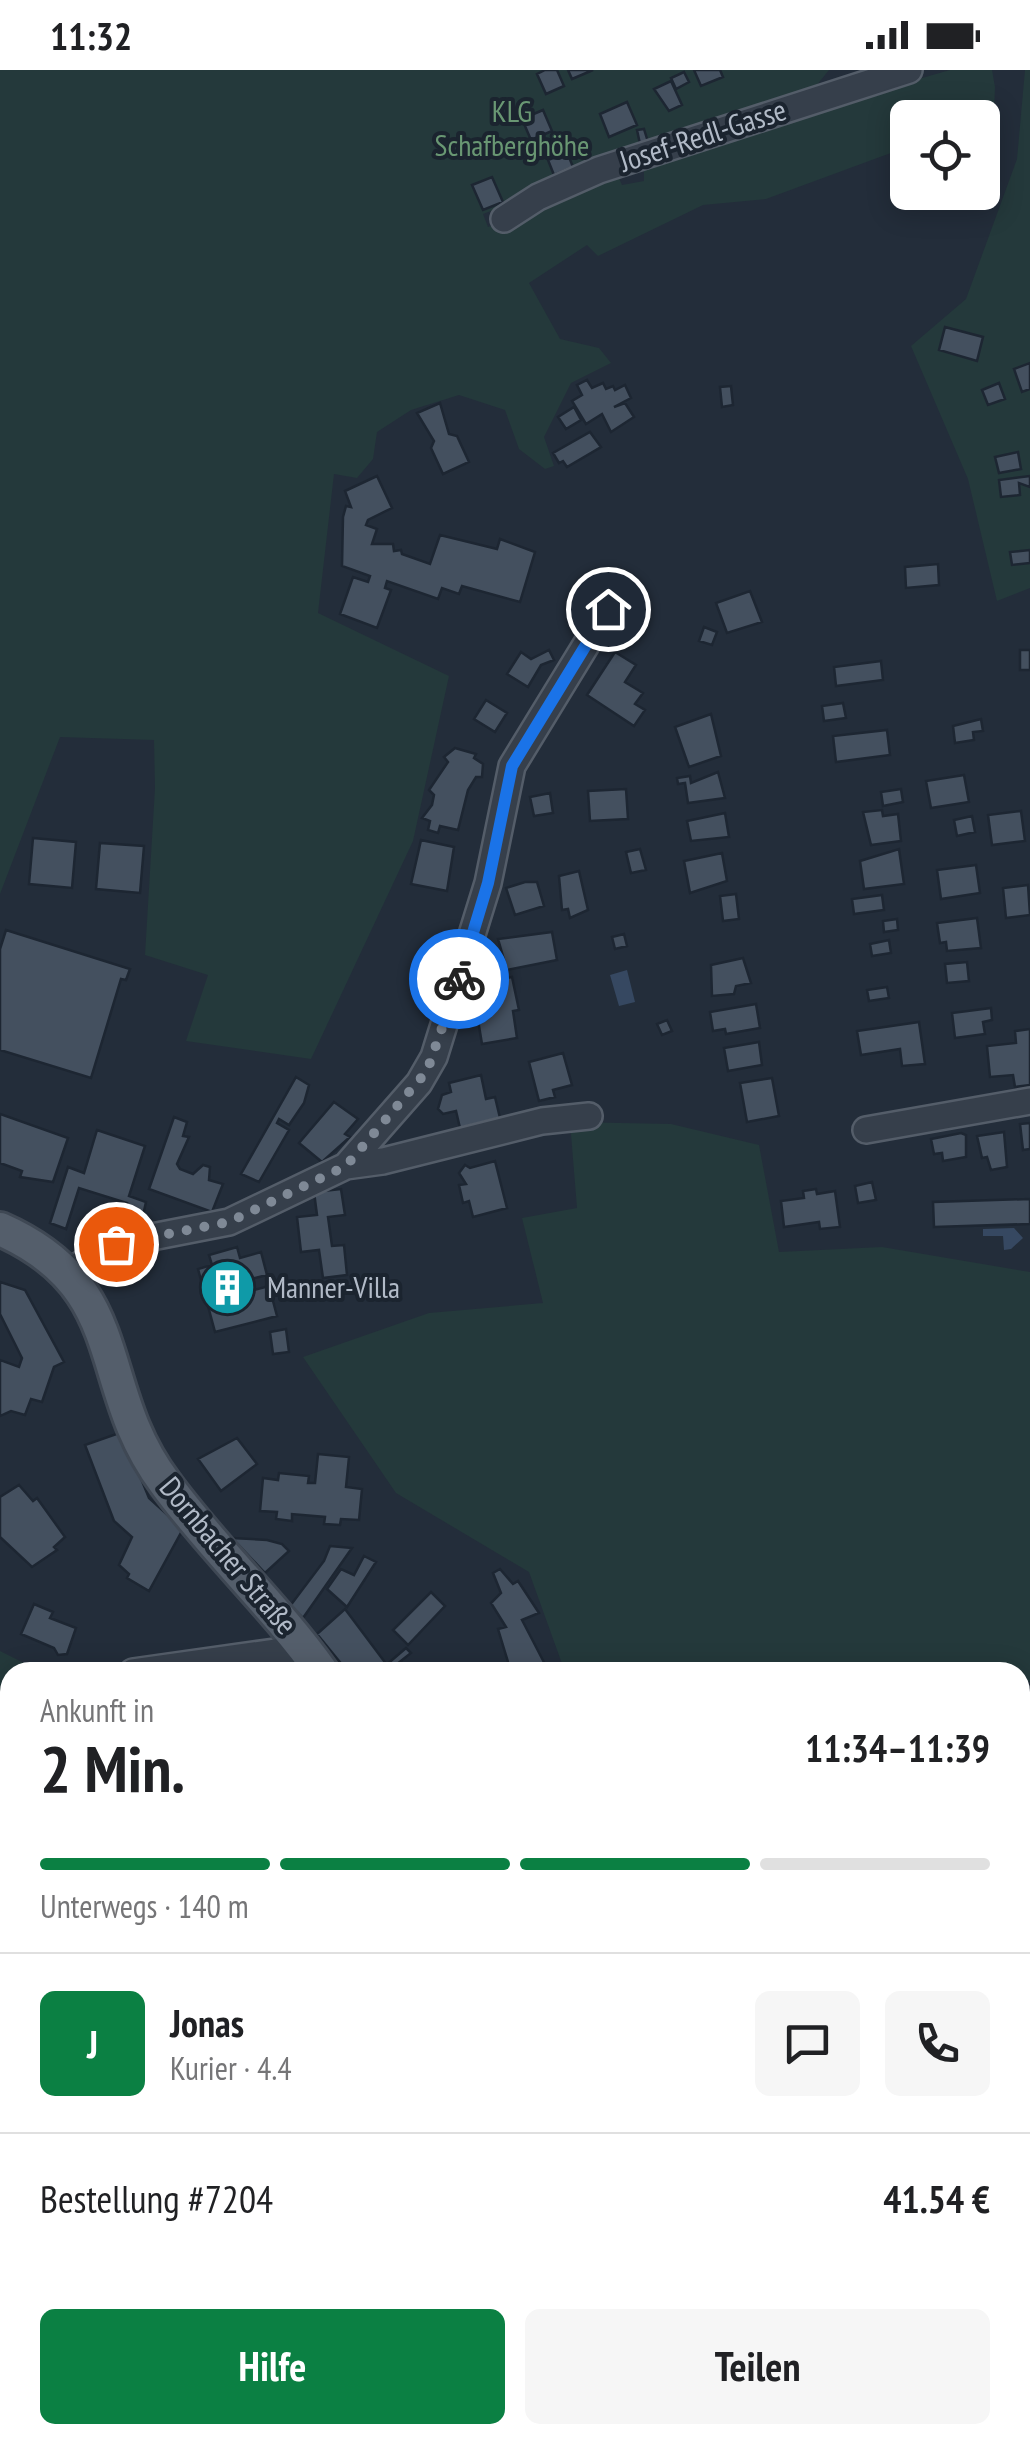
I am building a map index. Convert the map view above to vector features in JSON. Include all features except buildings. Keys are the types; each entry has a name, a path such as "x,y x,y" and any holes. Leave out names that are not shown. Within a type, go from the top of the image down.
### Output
{"main road":[{"path":"0,1229 37,1247 68,1272"},
{"name":"Dornbacher Straße","path":"68,1272 93,1309 124,1398 157,1472 313,1660"}],"street":[{"name":"Josef-Redl-Gasse","path":"504,219 538,196 586,175 845,80 909,70"},
{"path":"346,1166 418,1083 434,1056 488,883 512,766 608,609"},
{"path":"866,1130 1030,1101"},
{"path":"68,1272 116,1244 229,1222 346,1166 383,1161 542,1121 589,1116"},
{"path":"282,1662 313,1660"}],"green space":[{"name":"KLG Schafberghöhe","path":"0,70 829,70 816,86 540,180 509,204 483,214 488,227 617,173 622,185 644,181 644,160 679,148 950,70 992,70 994,100 890,100 890,153 766,199 703,205 598,256 587,245 529,283 560,339 599,348 611,363 571,383 544,437 554,466 545,469 519,449 505,410 459,395 411,410 377,432 373,459 357,478 334,474 318,613 449,676 413,841 311,1059 186,1041 208,975 145,955 155,788 154,740 60,737 0,894"},
{"path":"1025,70 1030,70 1030,588 997,601 968,479 911,346 966,299 1017,159"},
{"path":"570,1122 671,1124 759,1145 779,1252 882,1247 1030,1272 1030,1662 561,1662 529,1572 396,1493 303,1357 429,1313 543,1303 522,1218 577,1208"},
{"path":"0,1651 22,1662 0,1662"}],"water":[{"path":"627,970 635,1002 619,1006 610,975"},
{"path":"1014,1228 1023,1238 1011,1249 1004,1250 1003,1236 983,1236 983,1229"}],"way so far":[{"path":"116,1244 229,1222 346,1166 427,1071 459,979"}],"place":[{"name":"Manner-Villa","path":"228,1288"}],"route":[{"path":"459,979 488,883 512,766 608,609"}]}
